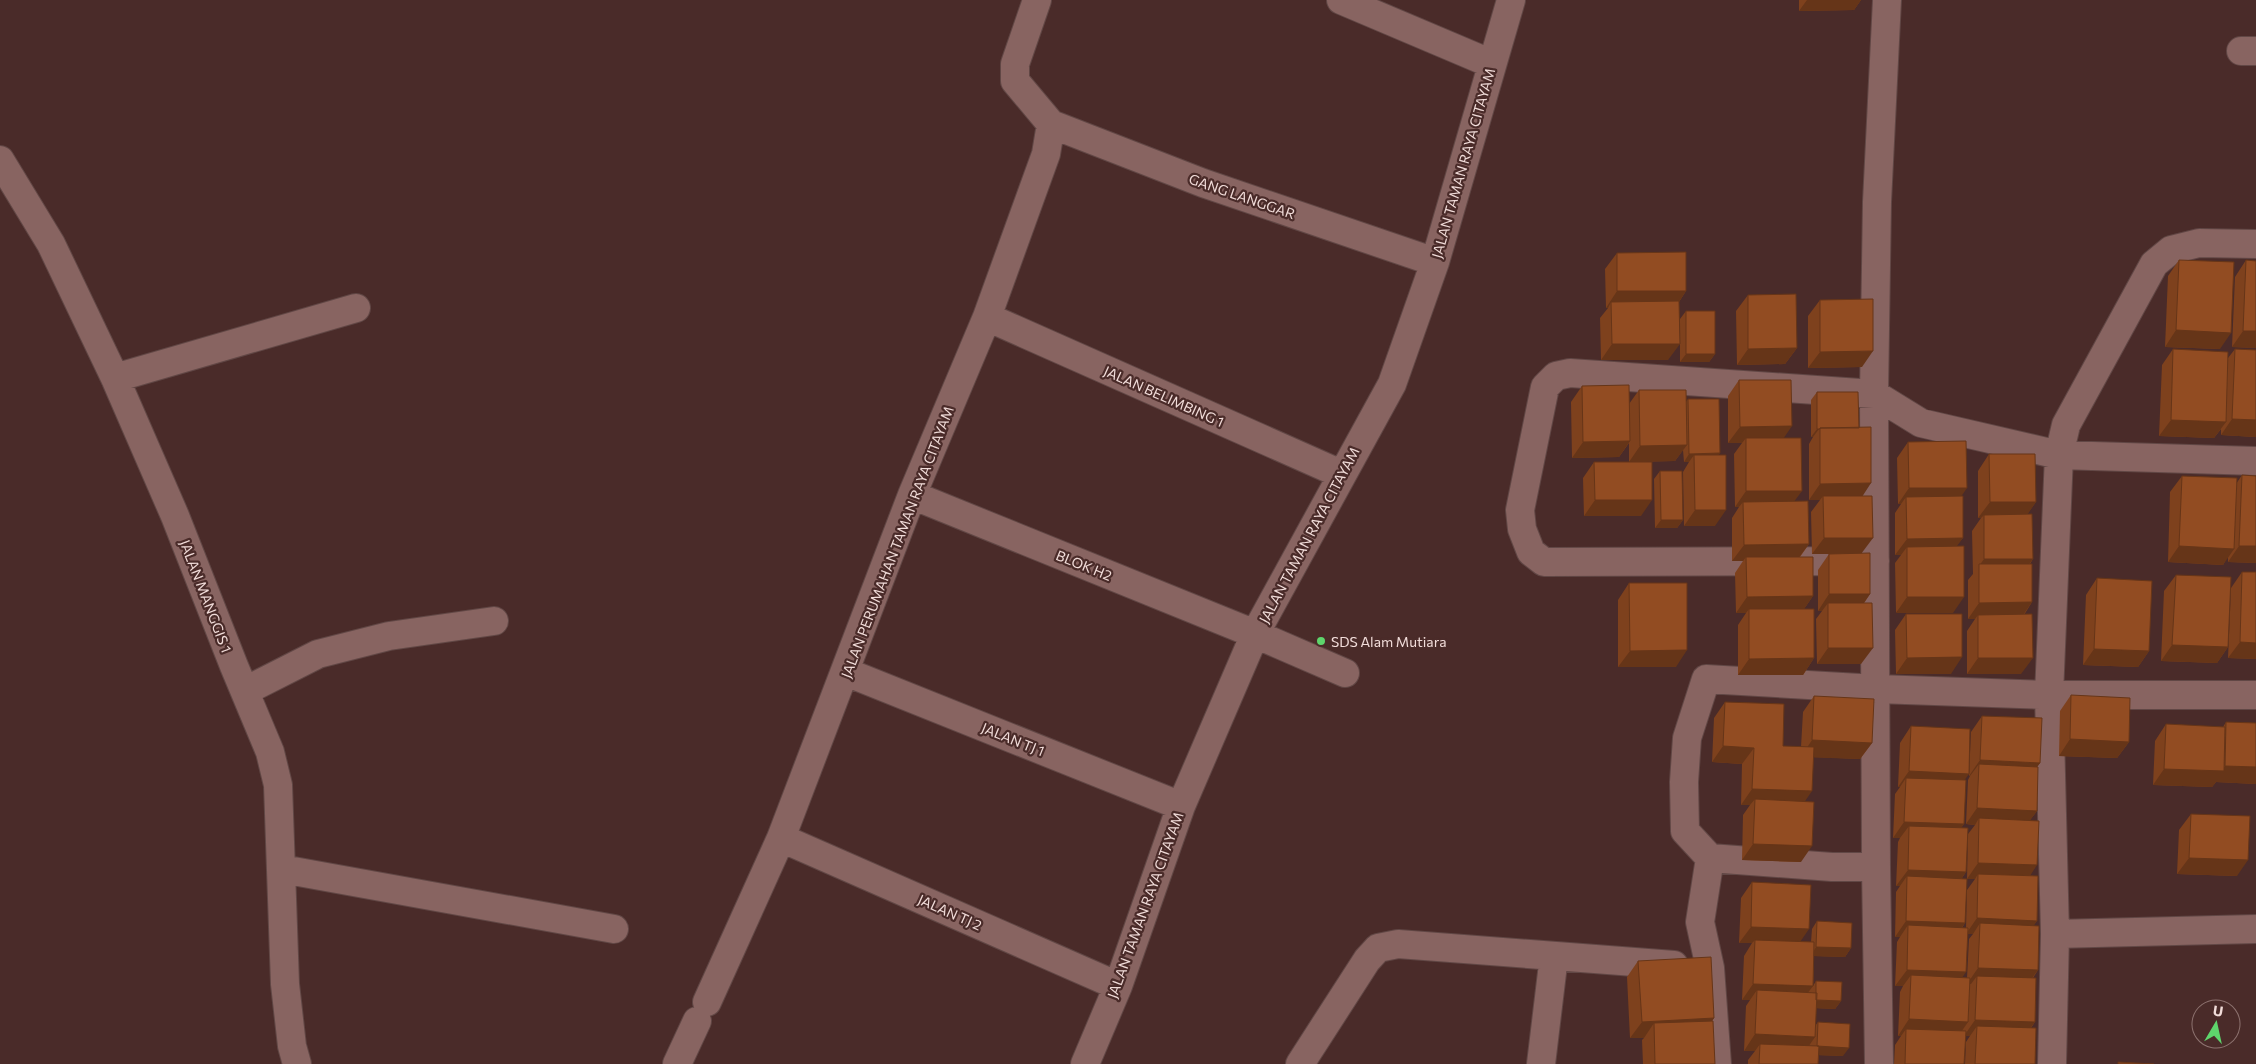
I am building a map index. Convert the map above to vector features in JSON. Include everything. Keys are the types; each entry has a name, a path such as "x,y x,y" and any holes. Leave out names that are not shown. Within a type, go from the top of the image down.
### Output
{"street":[{"path":"1037,0 1015,64 1015,81 1051,124"},
{"path":"1340,0 1492,64"},
{"name":"JALAN TAMAN RAYA CITAYAM","path":"1085,1064 1118,986 1181,806 1256,634 1341,474 1392,384 1435,262 1511,0"},
{"path":"1879,1064 1876,867 1877,689 1874,394 1877,202 1887,0"},
{"name":"GANG LANGGAR","path":"1051,124 1203,183 1435,262"},
{"name":"JALAN PERUMAHAN TAMAN RAYA CITAYAM","path":"677,1064 781,838 912,495 987,317 1046,154 1051,124"},
{"name":"JALAN MANGGIS 1","path":"0,160 51,244 115,378 175,516 270,752 278,786 285,984 292,1046 296,1064"},
{"path":"2052,1064 2055,934 2049,695 2059,455 2066,425 2154,264 2171,250 2199,243 2256,244"},
{"path":"115,378 356,308"},
{"name":"JALAN BELIMBING 1","path":"987,317 1341,474"},
{"path":"1875,560 1544,562 1531,552 1522,529 1520,510 1545,387 1556,376 1570,372 1874,394 1921,423 2059,455 2256,461"},
{"name":"BLOK H2","path":"912,495 1256,634 1345,673"},
{"path":"245,691 318,654 389,636 494,621"},
{"name":"JALAN TJ 1","path":"846,672 1181,806"},
{"path":"1876,867 1832,867 1710,858 1685,831 1684,782 1687,738 1706,679 1877,689 2049,695 2256,695"},
{"name":"JALAN TJ 2","path":"781,838 1118,986"},
{"path":"1710,858 1700,922 1710,968 1717,1064"},
{"path":"282,869 614,929"},
{"path":"2055,934 2256,929"},
{"path":"1300,1064 1367,960 1378,948 1398,944 1710,968"},
{"path":"1541,1064 1554,956"}],"building":[{"path":"1686,252 1686,291 1617,291 1617,253"},
{"path":"2179,260 2234,262 2231,333 2176,330"},
{"path":"2246,260 2256,261 2256,331 2243,331"},
{"path":"1796,294 1797,348 1748,349 1748,295"},
{"path":"1873,299 1873,351 1820,352 1820,300"},
{"path":"1679,301 1680,344 1612,344 1611,302"},
{"path":"1686,311 1715,311 1715,354 1686,354"},
{"path":"2173,349 2228,352 2226,422 2171,420"},
{"path":"2235,349 2256,350 2256,420 2232,419"},
{"path":"1739,380 1791,380 1792,426 1740,427"},
{"path":"1629,385 1630,441 1583,442 1582,386"},
{"path":"1639,390 1686,390 1687,445 1640,446"},
{"path":"1817,392 1858,392 1859,428 1817,429"},
{"path":"1688,399 1719,399 1720,453 1689,454"},
{"path":"1871,427 1871,483 1820,484 1820,428"},
{"path":"1746,438 1801,438 1802,491 1746,491"},
{"path":"1966,441 1967,488 1909,488 1908,442"},
{"path":"1989,454 2035,454 2036,502 1990,502"},
{"path":"1694,455 1726,455 1726,510 1695,510"},
{"path":"1594,462 1652,462 1652,500 1595,500"},
{"path":"1660,471 1682,471 1683,520 1661,520"},
{"path":"2242,475 2256,476 2256,546 2239,546"},
{"path":"2182,476 2237,478 2234,549 2179,546"},
{"path":"1823,496 1872,496 1873,538 1824,538"},
{"path":"1963,496 1963,538 1907,539 1906,497"},
{"path":"1808,501 1809,544 1744,545 1743,502"},
{"path":"2032,514 2033,559 1984,559 1984,515"},
{"path":"1964,546 1964,597 1907,597 1907,547"},
{"path":"1870,553 1870,594 1829,594 1829,554"},
{"path":"1746,557 1813,557 1813,596 1747,597"},
{"path":"1979,564 2032,564 2032,602 1979,603"},
{"path":"2242,572 2256,572 2256,643 2240,642"},
{"path":"2176,575 2231,577 2228,647 2172,645"},
{"path":"2097,578 2152,581 2149,651 2094,649"},
{"path":"1629,583 1687,583 1687,650 1630,651"},
{"path":"1828,603 1872,603 1873,648 1828,648"},
{"path":"1749,609 1814,609 1814,658 1749,659"},
{"path":"1906,614 1962,614 1962,657 1907,658"},
{"path":"2032,614 2033,658 1978,658 1978,615"},
{"path":"2071,695 2130,698 2129,742 2070,739"},
{"path":"1814,696 1874,699 1872,743 1812,740"},
{"path":"1725,702 1784,704 1783,746 1814,747 1812,791 1752,789 1754,748 1723,746"},
{"path":"1982,716 2042,718 2040,763 1980,760"},
{"path":"2226,722 2256,723 2256,767 2225,766"},
{"path":"2166,724 2225,727 2224,771 2164,769"},
{"path":"1911,726 1970,729 1969,774 1909,771"},
{"path":"1979,764 2038,767 2037,811 1977,808"},
{"path":"1906,778 1966,780 1964,824 1904,822"},
{"path":"1755,799 1814,802 1812,846 1753,844"},
{"path":"2191,814 2250,816 2248,860 2189,858"},
{"path":"1979,818 2039,821 2037,865 1978,863"},
{"path":"1909,826 1968,828 1966,872 1908,870"},
{"path":"1978,874 2038,876 2037,921 1977,918"},
{"path":"1907,876 1967,879 1965,923 1906,921"},
{"path":"1752,882 1811,885 1809,929 1751,927"},
{"path":"1817,921 1852,923 1851,948 1816,947"},
{"path":"1980,923 2039,926 2038,970 1978,968"},
{"path":"1908,925 1968,928 1966,972 1907,970"},
{"path":"1755,940 1814,942 1813,986 1753,984"},
{"path":"1711,957 1714,1018 1642,1022 1638,961"},
{"path":"1911,975 1970,978 1968,1022 1909,1019"},
{"path":"1977,976 2036,978 2035,1022 1975,1020"},
{"path":"1816,981 1842,982 1841,1001 1816,1000"},
{"path":"1757,990 1817,993 1815,1037 1755,1034"},
{"path":"1713,1021 1715,1064 1655,1064 1654,1023"},
{"path":"1818,1022 1850,1024 1849,1048 1817,1046"},
{"path":"1977,1026 2036,1028 2035,1064 1975,1064"},
{"path":"1906,1029 1966,1031 1964,1064 1905,1064"},
{"path":"1760,1044 1819,1046 1818,1064 1759,1064"},
{"path":"2118,1062 2154,1064 2118,1064"}],"place":[{"name":"SDS Alam Mutiara","path":"1321,641"}]}
